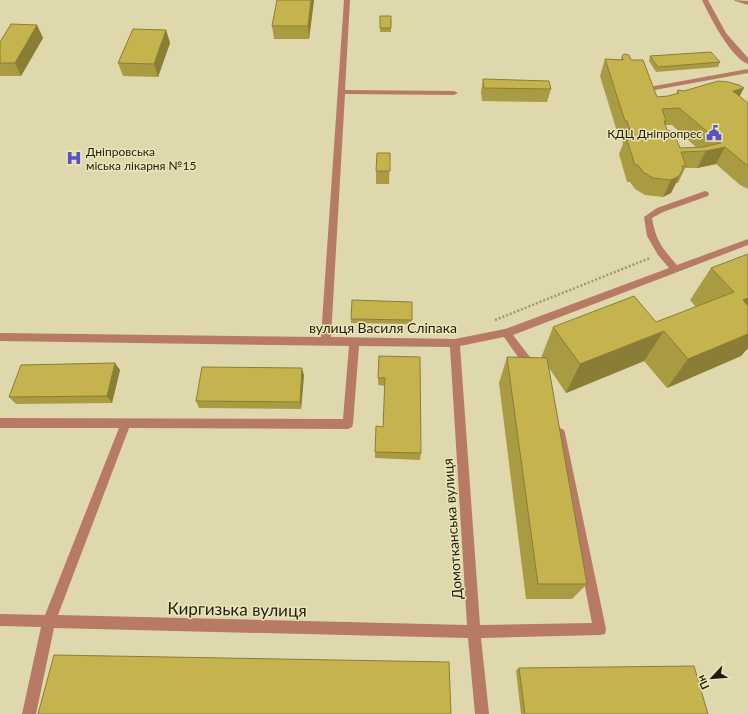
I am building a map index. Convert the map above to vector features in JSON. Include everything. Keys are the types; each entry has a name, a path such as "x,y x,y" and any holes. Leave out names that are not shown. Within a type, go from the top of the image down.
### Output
{"street":[{"path":"326,342 347,0"},
{"path":"706,0 720,30 731,46 748,62"},
{"path":"737,0 748,3"},
{"path":"649,90 748,71"},
{"path":"342,92 454,93"},
{"path":"675,269 661,253 651,236 648,217 660,210 705,194"},
{"name":"вулиця Василя Сліпака","path":"0,337 455,343 506,333 675,269 746,245"},
{"path":"506,333 538,376"},
{"path":"0,423 348,424 354,342"},
{"name":"Домотканська вулиця","path":"455,343 474,632 482,714"},
{"name":"Киргизька вулиця","path":"0,620 474,632 600,629 557,418"},
{"path":"29,714 49,621 126,423"}],"building":[{"path":"277,0 311,0 308,26 272,26"},
{"path":"380,16 391,16 391,28 380,28"},
{"path":"11,24 37,25 15,63 0,63 0,42"},
{"path":"133,29 166,30 154,64 118,63"},
{"path":"711,52 720,62 658,67 650,56"},
{"path":"624,54 629,55 631,60 643,60 657,97 668,96 679,93 677,91 678,90 684,91 718,81 728,82 744,88 733,91 748,103 748,166 725,147 706,151 681,152 686,166 682,166 683,169 679,176 671,180 653,178 643,172 638,165 635,165 626,137 630,137 628,130 630,130 627,121 625,121 605,59 623,60 622,56","holes":["679,108 721,143 703,147 680,148 676,138 673,138 670,131 667,130 662,109"]},
{"path":"483,79 549,81 551,89 484,88"},
{"path":"377,153 390,153 390,171 376,171"},
{"path":"748,254 748,298 743,300 748,306 748,334 688,359 664,331 580,364 553,327 634,296 656,322 734,292 711,268"},
{"path":"352,300 412,302 412,320 351,319"},
{"path":"379,356 420,357 421,453 375,452 376,426 383,427 385,378 378,378"},
{"path":"507,357 547,358 587,584 538,584"},
{"path":"115,363 107,396 9,397 21,365"},
{"path":"202,367 302,368 300,402 196,401"},
{"path":"54,655 449,662 451,714 38,714"},
{"path":"694,666 708,714 525,714 519,668"}],"place":[{"name":"КДЦ Дніпропрес","path":"714,133"},
{"name":"Дніпровська міська лікарня №15","path":"74,158"}]}
